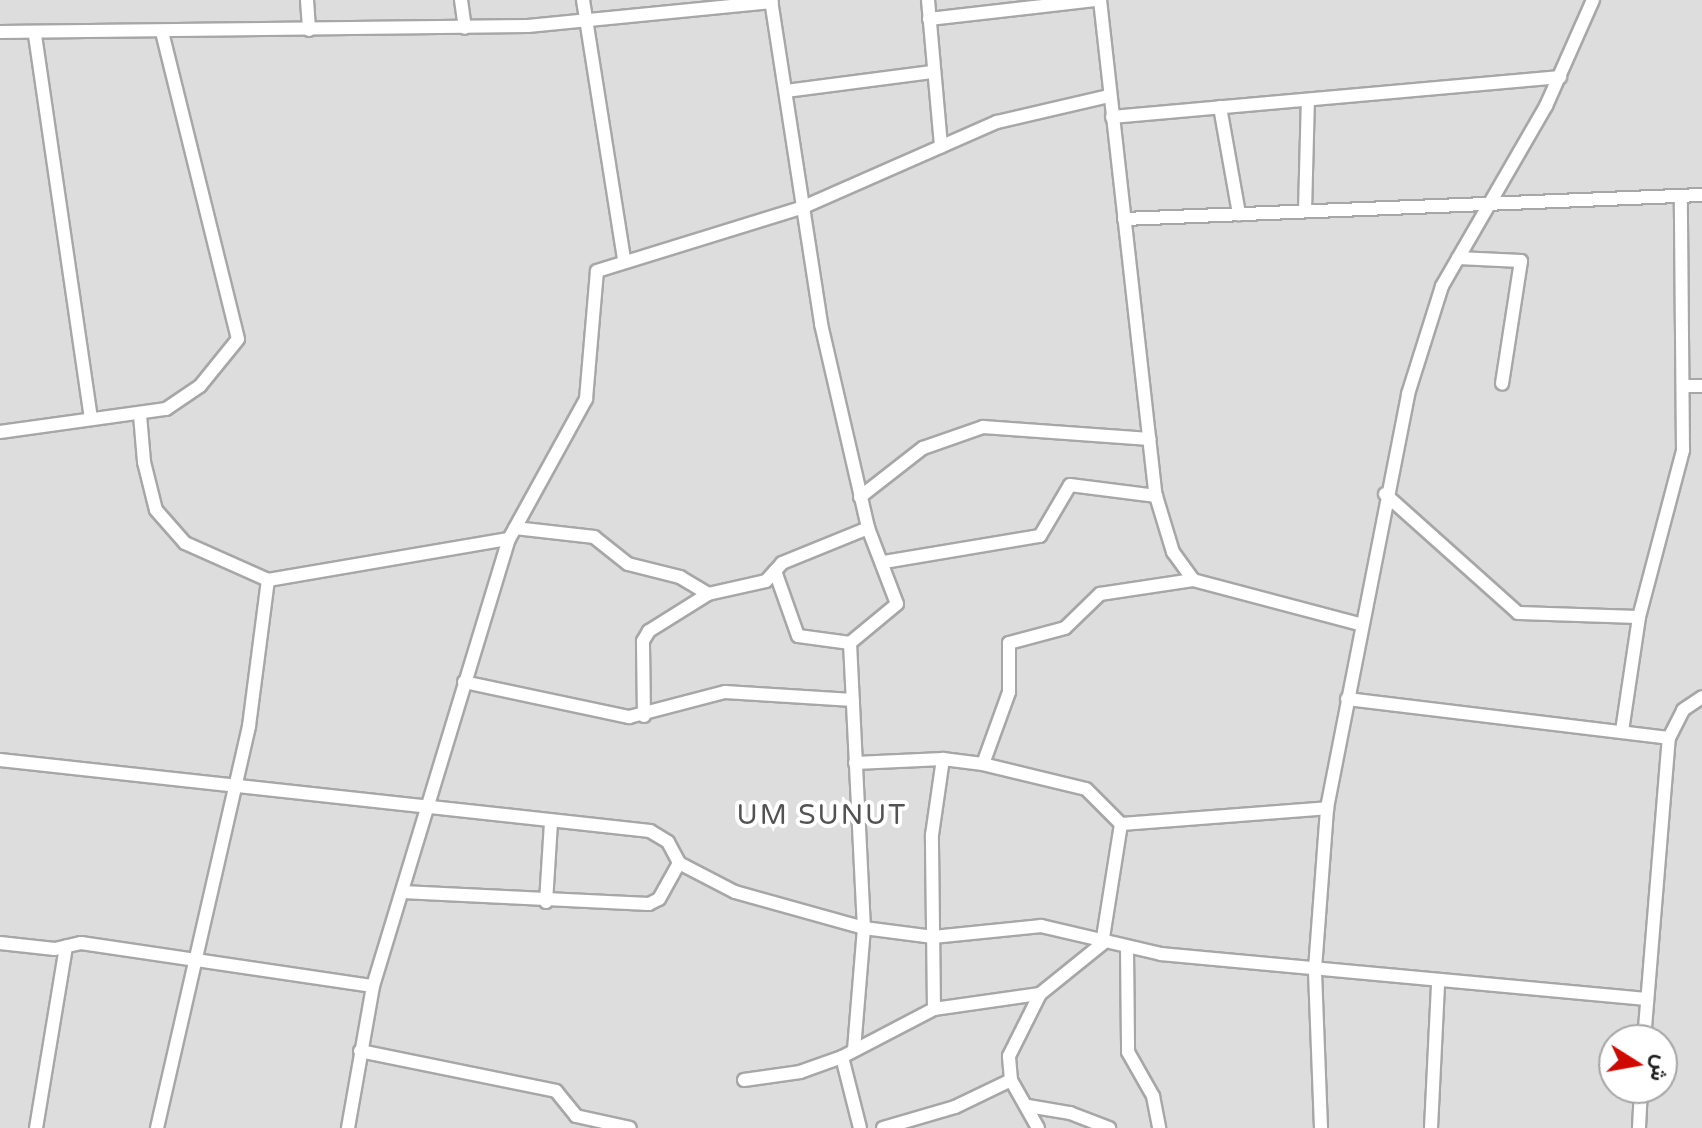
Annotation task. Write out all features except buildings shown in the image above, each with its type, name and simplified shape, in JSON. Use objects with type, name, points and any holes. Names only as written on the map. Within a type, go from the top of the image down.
[{"type":"street","points":[[307,0],[309,30]]},
{"type":"street","points":[[461,0],[465,28]]},
{"type":"street","points":[[583,0],[624,258]]},
{"type":"street","points":[[928,0],[932,72],[941,146]]},
{"type":"street","points":[[929,19],[1098,0],[1156,496],[1173,552],[1193,580]]},
{"type":"street","points":[[1321,1128],[1315,969],[1327,808],[1385,494],[1431,312],[1560,77],[1593,0]]},
{"type":"street","points":[[0,32],[35,35],[465,28],[586,23],[772,1],[801,208],[860,497],[868,528],[884,562],[897,604],[850,643],[798,636],[775,571]]},
{"type":"street","points":[[0,432],[91,417],[140,415],[185,400],[238,339],[162,33]]},
{"type":"street","points":[[35,35],[91,417]]},
{"type":"street","points":[[786,91],[932,72]]},
{"type":"street","points":[[1112,117],[1560,77]]},
{"type":"street","points":[[348,1128],[373,986],[424,808],[512,534],[586,399],[597,271],[624,258],[801,208],[941,146],[1042,108],[1109,96]]},
{"type":"street","points":[[1305,211],[1308,100]]},
{"type":"street","points":[[1220,107],[1239,214]]},
{"type":"street","points":[[1124,219],[1702,195]]},
{"type":"street","points":[[1622,731],[1639,617],[1682,462],[1681,196]]},
{"type":"street","points":[[1458,258],[1521,261],[1502,384]]},
{"type":"street","points":[[1683,386],[1702,386]]},
{"type":"street","points":[[140,415],[156,510],[185,543],[268,580],[512,534],[594,537],[628,564],[680,577],[708,594]]},
{"type":"street","points":[[860,497],[923,448],[983,427],[1150,439]]},
{"type":"street","points":[[884,562],[1040,536],[1070,485],[1156,496]]},
{"type":"street","points":[[1385,494],[1518,613],[1639,617]]},
{"type":"street","points":[[644,716],[645,635],[708,594],[766,581],[775,571],[809,549],[868,528]]},
{"type":"street","points":[[157,1128],[198,962],[236,787],[263,648],[268,580]]},
{"type":"street","points":[[983,764],[1009,692],[1009,643],[1065,628],[1100,594],[1193,580],[1360,624]]},
{"type":"street","points":[[850,643],[864,928],[854,1050]]},
{"type":"street","points":[[464,682],[595,712],[644,716],[701,695],[725,692],[853,700]]},
{"type":"street","points":[[1645,1024],[1669,738],[1683,710],[1702,697]]},
{"type":"street","points":[[1347,699],[1669,738]]},
{"type":"street","points":[[934,1009],[932,835],[943,759]]},
{"type":"street","points":[[855,763],[943,759],[983,764],[1086,789],[1121,824],[1327,808]]},
{"type":"street","points":[[0,760],[650,831],[668,842],[679,863],[745,896],[864,928],[933,937],[1041,926],[1127,949],[1438,983],[1646,999]]},
{"type":"street","points":[[546,902],[551,822]]},
{"type":"street","points":[[1038,1128],[1011,1080],[1009,1056],[1040,994],[1102,944],[1121,824]]},
{"type":"street","points":[[402,892],[546,902],[655,903],[679,863]]},
{"type":"street","points":[[0,943],[66,946],[81,943],[373,986]]},
{"type":"street","points":[[36,1128],[66,946]]},
{"type":"street","points":[[1127,949],[1128,1052],[1153,1096],[1159,1128]]},
{"type":"street","points":[[1431,1128],[1438,983]]},
{"type":"street","points":[[744,1080],[800,1072],[842,1057],[934,1009],[1040,994]]},
{"type":"street","points":[[360,1051],[550,1089],[576,1116],[624,1127]]},
{"type":"street","points":[[842,1057],[860,1128]]},
{"type":"street","points":[[883,1128],[955,1107],[1011,1080]]},
{"type":"street","points":[[1639,1128],[1640,1104]]},
{"type":"street","points":[[1028,1106],[1070,1113],[1109,1128]]},
{"type":"shaded area","points":[[0,0],[1702,0],[1702,1128],[0,1128]]},
{"type":"district","name":"UM SUNUT","points":[[822,815]]}]
